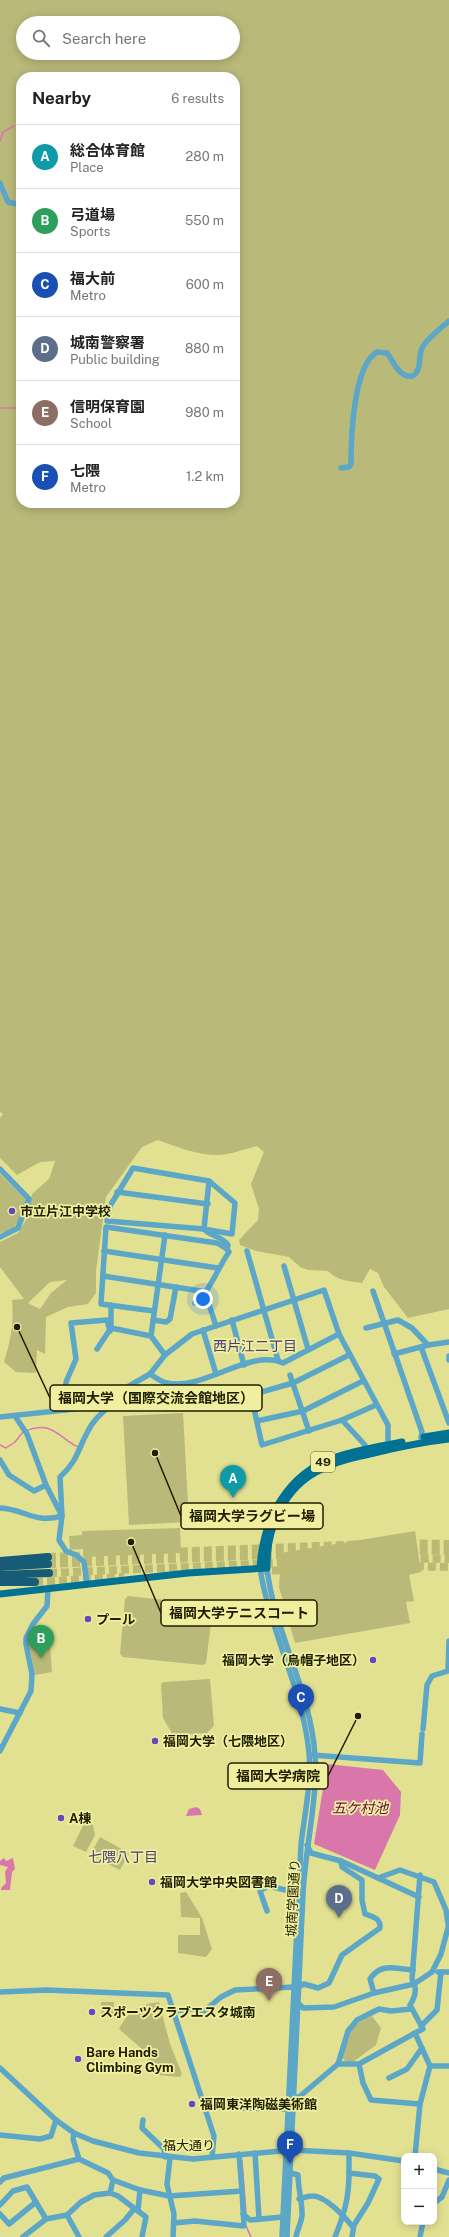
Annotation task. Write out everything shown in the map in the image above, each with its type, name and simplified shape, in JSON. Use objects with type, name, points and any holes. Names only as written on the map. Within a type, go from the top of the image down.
[{"type":"highway","points":[[0,1561],[48,1565]]},
{"type":"highway","points":[[0,1567],[48,1565]]},
{"type":"highway","points":[[0,1575],[48,1565]]},
{"type":"highway","points":[[0,1582],[35,1582]]},
{"type":"main road","name":"49","points":[[264,1568],[268,1524],[274,1509],[284,1494],[296,1481],[320,1464],[336,1456],[388,1444],[449,1433]]},
{"type":"main road","name":"49","points":[[264,1568],[274,1522],[292,1493],[309,1476],[337,1462],[421,1442],[449,1439]]},
{"type":"main road","points":[[0,1594],[188,1573],[264,1568]]},
{"type":"street","points":[[0,183],[8,202],[16,204]]},
{"type":"street","points":[[341,468],[349,467],[351,464],[350,428],[357,392],[369,360],[375,354],[382,351],[387,353],[400,373],[404,376],[413,376],[419,369],[423,346],[435,332],[449,321]]},
{"type":"street","points":[[133,1168],[209,1181],[235,1203],[232,1234],[204,1229],[107,1221],[110,1206],[117,1192],[133,1168]]},
{"type":"street","points":[[0,1169],[29,1200],[18,1228],[0,1237]]},
{"type":"street","points":[[204,1229],[208,1204],[209,1181]]},
{"type":"street","points":[[117,1192],[208,1204]]},
{"type":"street","points":[[154,1311],[101,1304],[106,1227],[217,1243],[227,1249]]},
{"type":"street","points":[[195,1303],[206,1293],[218,1268],[229,1252],[227,1249],[228,1245],[224,1239],[208,1233],[204,1229]]},
{"type":"street","points":[[165,1235],[151,1336],[165,1355]]},
{"type":"street","points":[[104,1251],[218,1268]]},
{"type":"street","points":[[247,1251],[278,1360]]},
{"type":"street","points":[[284,1266],[308,1349]]},
{"type":"street","points":[[103,1276],[206,1293]]},
{"type":"street","points":[[153,1320],[166,1322],[170,1319],[176,1288]]},
{"type":"street","points":[[87,1584],[84,1562],[76,1555],[66,1551],[59,1540],[62,1516],[60,1477],[69,1468],[80,1452],[88,1431],[97,1417],[111,1405],[122,1390],[150,1374],[165,1355],[192,1334],[324,1290],[339,1334],[388,1425],[388,1444]]},
{"type":"street","points":[[373,1291],[422,1432],[421,1438]]},
{"type":"street","points":[[206,1293],[216,1326]]},
{"type":"street","points":[[96,1349],[111,1329],[111,1305]]},
{"type":"street","points":[[66,1410],[66,1382],[76,1359],[71,1323],[107,1320],[111,1329]]},
{"type":"street","points":[[232,1320],[244,1365]]},
{"type":"street","points":[[366,1328],[398,1320],[412,1328],[428,1345]]},
{"type":"street","points":[[111,1329],[151,1336]]},
{"type":"street","points":[[204,1330],[216,1374]]},
{"type":"street","points":[[150,1374],[166,1383],[190,1384],[244,1365],[272,1359],[283,1363],[339,1334]]},
{"type":"street","points":[[394,1354],[428,1345],[449,1342]]},
{"type":"street","points":[[421,1347],[449,1423]]},
{"type":"street","points":[[350,1355],[293,1383],[249,1394],[262,1445],[342,1420],[376,1405]]},
{"type":"street","points":[[290,1375],[309,1431]]},
{"type":"street","points":[[257,1421],[303,1411],[363,1381]]},
{"type":"street","points":[[0,1417],[111,1405]]},
{"type":"street","points":[[15,1416],[25,1432],[46,1484],[62,1516]]},
{"type":"street","points":[[342,1420],[365,1445],[364,1450]]},
{"type":"street","points":[[0,1460],[9,1475],[34,1491],[46,1484]]},
{"type":"street","points":[[0,1508],[10,1508],[29,1516],[49,1520],[62,1516]]},
{"type":"street","name":"城南学園通り","points":[[264,1568],[309,1720],[314,1788],[307,1845],[287,2109],[290,2173],[287,2237]]},
{"type":"street","points":[[0,1751],[31,1691],[33,1682],[26,1638],[33,1624],[47,1606],[48,1589]]},
{"type":"street","points":[[312,1756],[420,1763],[427,1684],[432,1676],[448,1671],[449,1641]]},
{"type":"street","points":[[0,1709],[20,1713]]},
{"type":"street","name":"城南学園通り","points":[[282,2237],[282,2217],[295,2097],[299,2004],[297,1986],[298,1892],[301,1844],[312,1756]]},
{"type":"street","points":[[307,1845],[312,1853],[340,1861],[419,1897]]},
{"type":"street","points":[[173,2011],[195,2009],[204,2011],[220,1997],[234,1990],[297,1986],[304,1984],[318,1988],[329,1983],[342,1956],[380,1928],[378,1919],[365,1914],[362,1900],[362,1880],[342,1867],[340,1861]]},
{"type":"street","points":[[299,2004],[303,2008],[334,2007],[374,1993],[414,1984],[432,1972],[441,1954],[449,1924],[446,1910],[434,1882],[420,1875],[400,1870],[378,1878]]},
{"type":"street","points":[[338,2064],[359,2064],[423,2029],[410,2005],[414,1999],[416,1988],[412,1979],[420,1875]]},
{"type":"street","points":[[267,1911],[260,1891],[268,1886],[298,1892]]},
{"type":"street","points":[[374,1993],[370,1979],[375,1972],[383,1968],[413,1970]]},
{"type":"street","points":[[432,1972],[449,1972]]},
{"type":"street","points":[[421,2026],[437,2010],[441,1972]]},
{"type":"street","points":[[0,1992],[47,1990],[168,1995],[214,2136],[212,2157]]},
{"type":"street","points":[[295,2097],[299,2097],[338,2064],[348,2031],[357,2020],[380,2009],[391,2011],[411,2009]]},
{"type":"street","points":[[415,2033],[430,2066],[420,2104],[415,2153]]},
{"type":"street","points":[[389,2078],[407,2069],[422,2048]]},
{"type":"street","points":[[359,2064],[363,2083],[371,2100],[420,2104]]},
{"type":"street","points":[[430,2066],[449,2066]]},
{"type":"street","name":"福大通り","points":[[0,2068],[56,2120],[74,2133],[93,2141],[132,2152],[167,2158],[212,2157],[289,2150],[349,2153],[401,2162]]},
{"type":"street","points":[[204,2107],[287,2109]]},
{"type":"street","points":[[0,2135],[40,2139],[51,2136],[56,2120]]},
{"type":"street","points":[[143,2120],[142,2128],[164,2149],[167,2158],[167,2184],[174,2223],[173,2237]]},
{"type":"street","points":[[74,2133],[73,2139],[79,2159]]},
{"type":"street","points":[[255,2153],[260,2219]]},
{"type":"street","points":[[335,2237],[344,2216],[349,2173],[349,2153]]},
{"type":"street","points":[[174,2223],[195,2221],[244,2226],[246,2215],[242,2191],[239,2154]]},
{"type":"street","points":[[0,2182],[4,2178],[79,2159],[108,2173],[113,2180],[140,2190],[169,2196],[242,2191]]},
{"type":"street","points":[[437,2170],[449,2173],[449,2169]]},
{"type":"street","points":[[290,2173],[298,2175],[303,2214],[296,2237]]},
{"type":"street","points":[[349,2173],[375,2176],[378,2179],[368,2204],[353,2227],[352,2237]]},
{"type":"street","points":[[110,2193],[113,2180]]},
{"type":"street","points":[[437,2201],[442,2197],[449,2180]]},
{"type":"street","points":[[0,2205],[13,2191],[27,2187],[46,2219]]},
{"type":"street","points":[[106,2237],[136,2209],[140,2190]]},
{"type":"street","points":[[23,2237],[46,2219],[68,2215],[81,2202],[94,2195],[110,2193],[118,2196],[146,2217],[142,2237]]},
{"type":"street","points":[[300,2199],[313,2196],[320,2198],[344,2216],[353,2227]]},
{"type":"street","points":[[0,2214],[8,2224],[36,2202]]},
{"type":"street","points":[[68,2215],[79,2237]]},
{"type":"street","points":[[246,2215],[249,2219],[282,2217]]},
{"type":"street","points":[[420,2237],[422,2225]]},
{"type":"shaded area","points":[[0,0],[449,0],[449,1309],[408,1318],[384,1287],[378,1273],[370,1269],[362,1283],[348,1281],[335,1277],[328,1271],[308,1270],[300,1267],[289,1257],[256,1251],[240,1245],[239,1240],[258,1220],[259,1209],[251,1184],[264,1152],[257,1146],[238,1152],[210,1155],[187,1150],[158,1140],[142,1147],[106,1197],[96,1271],[96,1293],[88,1304],[68,1307],[46,1317],[45,1354],[37,1350],[36,1373],[16,1372],[4,1362],[13,1316],[12,1300],[24,1299],[0,1267],[0,1242],[18,1233],[26,1220],[32,1194],[49,1179],[55,1161],[40,1162],[17,1175],[0,1158],[0,1118],[3,1114],[0,1112]],"holes":[[[67,1280],[51,1293],[40,1309],[28,1303],[50,1282]]]},
{"type":"shaded area","name":"市立片江中学校","points":[[0,1174],[27,1201],[21,1218],[16,1226],[0,1233]]},
{"type":"shaded area","points":[[183,1413],[189,1522],[129,1525],[123,1416]]},
{"type":"shaded area","points":[[180,1528],[181,1553],[83,1557],[83,1549],[70,1550],[69,1536],[82,1535],[82,1531]]},
{"type":"shaded area","points":[[415,1531],[421,1572],[409,1575],[414,1601],[406,1602],[410,1623],[295,1643],[279,1587],[281,1553]]},
{"type":"shaded area","points":[[128,1596],[212,1605],[213,1607],[206,1663],[203,1665],[123,1657],[120,1654],[125,1599]]},
{"type":"shaded area","points":[[29,1644],[50,1645],[52,1672],[35,1675]]},
{"type":"shaded area","points":[[210,1679],[214,1726],[207,1733],[173,1735],[163,1718],[161,1684],[164,1682]]},
{"type":"shaded area","points":[[88,1822],[93,1825],[95,1835],[86,1852],[73,1846],[83,1826]]},
{"type":"shaded area","points":[[100,1837],[129,1853],[120,1870],[90,1855]]},
{"type":"shaded area","points":[[186,1892],[202,1918],[212,1949],[206,1957],[178,1953],[178,1935],[200,1935],[200,1918],[181,1917],[180,1893]]},
{"type":"shaded area","points":[[101,2002],[114,2002],[113,2017],[101,2016]]},
{"type":"shaded area","points":[[159,2002],[170,2044],[182,2074],[180,2077],[158,2075],[142,2049],[119,2029],[126,2018],[135,2010],[152,2003]]},
{"type":"shaded area","points":[[372,2016],[381,2028],[376,2045],[353,2062],[346,2062],[342,2058],[350,2031],[358,2023]]},
{"type":"water","name":"五ケ村池","points":[[327,1764],[383,1770],[401,1792],[400,1815],[375,1870],[314,1844]]},
{"type":"water","points":[[196,1807],[200,1809],[202,1815],[186,1816],[189,1809]]},
{"type":"water","points":[[4,1858],[6,1861],[13,1858],[15,1869],[12,1872],[10,1890],[1,1890],[6,1883],[5,1872],[8,1867],[0,1865],[0,1861]]},
{"type":"waterway","points":[[0,141],[3,132],[14,126]]},
{"type":"waterway","points":[[0,408],[16,408]]},
{"type":"waterway","points":[[26,1431],[39,1428],[49,1429],[73,1445],[79,1447]]},
{"type":"waterway","points":[[0,1445],[6,1448],[15,1442],[23,1432]]},
{"type":"waterway","points":[[242,2161],[246,2213]]},
{"type":"waterway","points":[[246,2226],[251,2237]]},
{"type":"tunnel","points":[[48,1557],[392,1543],[449,1544]]},
{"type":"tunnel","points":[[48,1564],[392,1550],[449,1551]]},
{"type":"tunnel","points":[[49,1573],[392,1558],[449,1559]]},
{"type":"tunnel","points":[[260,1571],[392,1566],[449,1567]]},
{"type":"tunnel","points":[[35,1582],[124,1577]]},
{"type":"place","name":"市立片江中学校","points":[[12,1211]]},
{"type":"place","name":"福岡大学（国際交流会館地区）","points":[[17,1327]]},
{"type":"place","name":"福岡大学ラグビー場","points":[[155,1453]]},
{"type":"place","name":"総合体育館","points":[[233,1498]]},
{"type":"place","name":"福岡大学テニスコート","points":[[131,1542]]},
{"type":"place","name":"プール","points":[[88,1619]]},
{"type":"place","name":"弓道場","points":[[41,1658]]},
{"type":"place","name":"福岡大学（烏帽子地区）","points":[[373,1660]]},
{"type":"place","name":"福岡大学病院","points":[[358,1716]]},
{"type":"place","name":"福大前","points":[[301,1717]]},
{"type":"place","name":"福岡大学（七隈地区）","points":[[155,1741]]},
{"type":"place","name":"A棟","points":[[61,1818]]},
{"type":"place","name":"福岡大学中央図書館","points":[[152,1882]]},
{"type":"place","name":"城南警察署","points":[[339,1918]]},
{"type":"place","name":"信明保育園","points":[[269,2001]]},
{"type":"place","name":"スポーツクラブエスタ城南","points":[[92,2012]]},
{"type":"place","name":"Bare Hands Climbing Gym","points":[[78,2059]]},
{"type":"place","name":"福岡東洋陶磁美術館","points":[[192,2104]]},
{"type":"place","name":"七隈","points":[[290,2164]]},
{"type":"district","name":"西片江二丁目","points":[[255,1346]]},
{"type":"district","name":"七隈八丁目","points":[[123,1857]]}]
